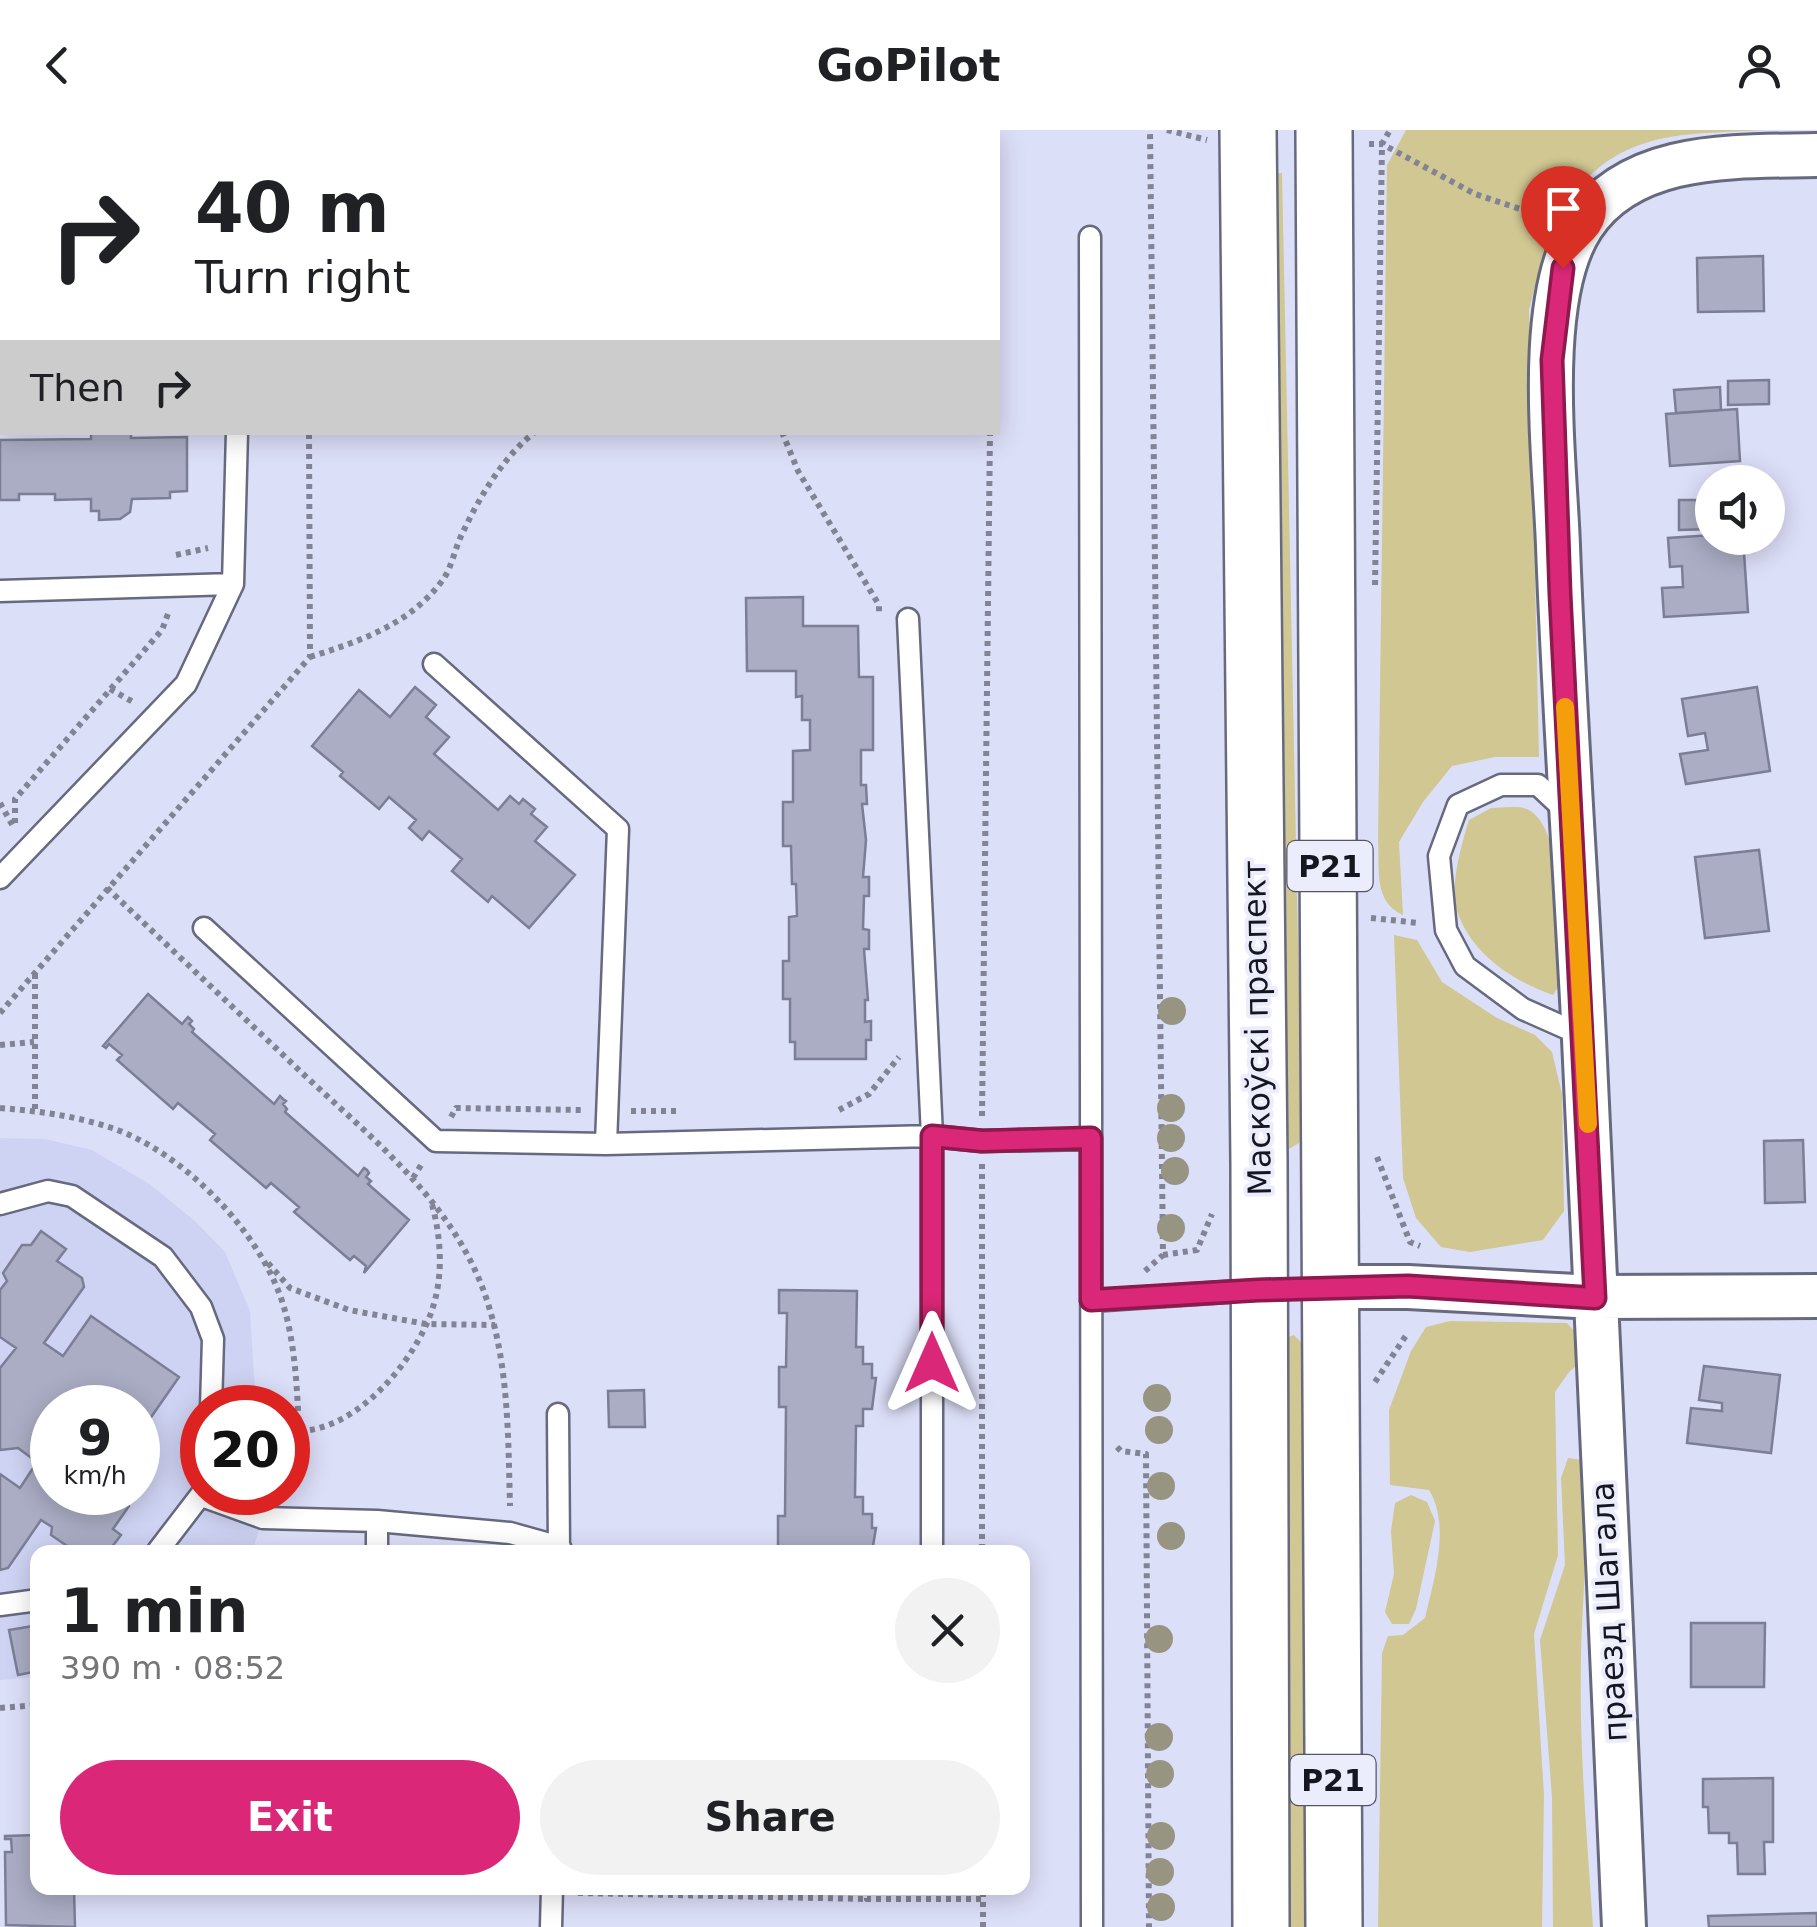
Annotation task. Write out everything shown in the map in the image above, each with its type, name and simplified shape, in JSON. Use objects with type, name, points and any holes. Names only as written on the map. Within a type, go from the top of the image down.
[{"type":"main road","name":"Маскоўскі праспект","points":[[1233,136],[1258,1290],[1262,1927]]},
{"type":"main road","name":"Р21","points":[[1334,1927],[1331,1004],[1346,137]]},
{"type":"main road","points":[[1258,1290],[1330,1287]]},
{"type":"street","points":[[1580,229],[1605,196],[1657,170],[1694,161],[1817,155]]},
{"type":"street","name":"праезд Шагала","points":[[1580,229],[1563,268],[1552,360],[1624,1927]]},
{"type":"street","points":[[1330,1287],[1408,1286],[1595,1298],[1817,1296]]},
{"type":"lane","points":[[1090,237],[1092,1927]]},
{"type":"lane","points":[[0,878],[186,684],[233,584],[238,435]]},
{"type":"lane","points":[[0,591],[233,584]]},
{"type":"lane","points":[[908,618],[932,1136],[932,1545]]},
{"type":"lane","points":[[434,664],[618,829],[606,1144]]},
{"type":"lane","points":[[1570,815],[1538,785],[1501,786],[1458,805],[1439,856],[1446,930],[1465,966],[1523,1009],[1584,1036]]},
{"type":"lane","points":[[204,928],[436,1141],[606,1144],[932,1136],[982,1141],[1091,1138]]},
{"type":"lane","points":[[0,1204],[48,1191],[72,1196],[163,1257],[201,1307],[213,1339],[212,1385]]},
{"type":"lane","points":[[1091,1300],[1258,1290]]},
{"type":"lane","points":[[558,1414],[560,1545]]},
{"type":"lane","points":[[163,1545],[186,1515]]},
{"type":"lane","points":[[256,1515],[510,1533],[545,1545]]},
{"type":"lane","points":[[376,1545],[377,1522]]},
{"type":"lane","points":[[0,1604],[30,1601]]},
{"type":"lane","points":[[551,1927],[552,1895]]},
{"type":"path","points":[[1150,130],[1163,1254]]},
{"type":"path","points":[[1167,130],[1233,136]]},
{"type":"path","points":[[1375,601],[1382,144],[1390,130]]},
{"type":"path","points":[[1346,137],[1382,144],[1475,194],[1580,229]]},
{"type":"path","points":[[309,435],[310,657]]},
{"type":"path","points":[[0,1013],[310,657],[373,637],[414,611],[444,579],[463,530],[514,449],[531,435]]},
{"type":"path","points":[[783,435],[798,471],[879,605],[880,624]]},
{"type":"path","points":[[982,1545],[990,435]]},
{"type":"path","points":[[162,556],[211,547]]},
{"type":"path","points":[[10,841],[16,832],[15,799],[162,630],[178,586],[180,555]]},
{"type":"path","points":[[0,803],[16,832]]},
{"type":"path","points":[[107,888],[413,1178],[429,1195],[468,1256],[495,1326],[508,1410],[510,1533]]},
{"type":"path","points":[[1370,898],[1370,937]]},
{"type":"path","points":[[1370,918],[1417,922],[1446,930]]},
{"type":"path","points":[[35,974],[36,1110]]},
{"type":"path","points":[[0,1045],[34,1042]]},
{"type":"path","points":[[846,1117],[828,1116],[870,1094],[898,1062],[901,1049]]},
{"type":"path","points":[[413,1178],[456,1108],[682,1111]]},
{"type":"path","points":[[1376,1141],[1377,1160],[1410,1242],[1426,1248]]},
{"type":"path","points":[[310,1430],[371,1401],[399,1368],[426,1324],[439,1273],[438,1226],[429,1195]]},
{"type":"path","points":[[1092,1272],[1144,1273],[1163,1254],[1197,1250],[1212,1217],[1212,1199]]},
{"type":"path","points":[[250,1242],[290,1288],[349,1310],[426,1324],[495,1326]]},
{"type":"path","points":[[1092,1416],[1121,1451],[1146,1454],[1149,1927]]},
{"type":"path","points":[[0,1708],[30,1706]]},
{"type":"path","points":[[727,1895],[983,1899]]},
{"type":"path","points":[[982,1927],[983,1895]]},
{"type":"shaded area","points":[[1406,130],[1763,130],[1681,135],[1637,146],[1610,159],[1588,177],[1557,223],[1529,310],[1539,757],[1495,757],[1452,766],[1423,802],[1399,842],[1403,915],[1393,909],[1382,893],[1378,841],[1387,165]]},
{"type":"shaded area","points":[[1282,173],[1302,1133],[1299,1143],[1289,1149],[1279,1145],[1269,174]]},
{"type":"shaded area","points":[[1491,808],[1529,810],[1541,822],[1550,841],[1559,917],[1560,984],[1553,995],[1495,964],[1472,940],[1457,911],[1455,878],[1469,820]]},
{"type":"shaded area","points":[[1394,935],[1417,940],[1442,982],[1497,1018],[1535,1035],[1552,1052],[1562,1094],[1564,1211],[1543,1240],[1470,1252],[1441,1247],[1416,1218],[1403,1178]]},
{"type":"shaded area","points":[[0,1138],[45,1139],[92,1150],[151,1185],[225,1252],[250,1311],[255,1385],[180,1385],[180,1515],[263,1515],[254,1545],[30,1545],[30,1678],[0,1680]]},
{"type":"shaded area","points":[[1450,1321],[1567,1323],[1582,1340],[1582,1361],[1555,1392],[1558,1555],[1534,1634],[1544,1795],[1542,1927],[1378,1927],[1382,1653],[1388,1636],[1403,1635],[1425,1618],[1440,1536],[1436,1504],[1429,1490],[1390,1485],[1389,1410],[1411,1351],[1426,1327]]},
{"type":"shaded area","points":[[1294,1335],[1307,1348],[1308,1927],[1283,1927],[1285,1338]]},
{"type":"shaded area","points":[[1568,1458],[1583,1460],[1585,1485],[1581,1726],[1593,1927],[1553,1927],[1552,1798],[1540,1640],[1565,1565],[1561,1478]]},
{"type":"shaded area","points":[[1411,1495],[1427,1502],[1435,1521],[1416,1609],[1409,1624],[1392,1624],[1385,1612],[1394,1574],[1391,1531],[1395,1503]]},
{"type":"building","points":[[1763,256],[1764,311],[1698,312],[1697,258]]},
{"type":"building","points":[[1769,380],[1769,404],[1728,405],[1728,381]]},
{"type":"building","points":[[1720,387],[1721,410],[1676,413],[1674,390]]},
{"type":"building","points":[[1737,409],[1740,461],[1670,466],[1666,414]]},
{"type":"building","points":[[91,435],[187,437],[187,491],[170,492],[170,498],[132,499],[130,512],[120,519],[99,520],[99,511],[91,511],[91,499],[55,500],[55,494],[19,494],[19,500],[0,500],[0,440],[91,439]]},
{"type":"building","points":[[1679,500],[1695,500],[1695,530],[1679,530]]},
{"type":"building","points":[[1695,536],[1695,555],[1744,555],[1748,612],[1664,617],[1662,588],[1683,587],[1682,566],[1670,567],[1668,538]]},
{"type":"building","points":[[803,597],[803,626],[858,626],[859,677],[873,677],[873,750],[861,750],[861,785],[866,785],[867,804],[862,804],[866,840],[863,877],[869,877],[863,929],[869,930],[869,949],[864,949],[868,1000],[865,1022],[871,1021],[871,1040],[866,1040],[866,1059],[795,1059],[795,1042],[790,1042],[790,999],[783,999],[783,961],[789,961],[789,917],[797,916],[791,846],[783,846],[783,802],[793,802],[793,751],[810,750],[810,720],[802,720],[802,696],[796,697],[796,671],[747,671],[746,598]]},
{"type":"building","points":[[415,687],[436,705],[426,717],[449,737],[434,754],[498,810],[510,796],[519,804],[523,799],[535,809],[531,814],[547,827],[535,841],[575,875],[529,928],[492,896],[488,902],[452,871],[462,859],[429,831],[422,840],[409,828],[416,820],[389,797],[379,809],[312,746],[359,690],[390,717]]},
{"type":"building","points":[[1757,687],[1770,771],[1686,784],[1680,754],[1708,750],[1705,733],[1688,736],[1682,699]]},
{"type":"building","points":[[1759,850],[1769,931],[1705,938],[1695,857]]},
{"type":"building","points":[[148,994],[182,1024],[188,1017],[192,1032],[274,1104],[280,1096],[286,1101],[285,1112],[358,1176],[364,1168],[367,1170],[366,1177],[371,1181],[368,1184],[409,1220],[364,1273],[366,1266],[354,1256],[350,1260],[294,1212],[299,1207],[271,1183],[266,1188],[210,1140],[215,1134],[178,1103],[173,1109],[117,1060],[122,1055],[109,1044],[103,1046]]},
{"type":"building","points":[[1803,1140],[1805,1202],[1765,1203],[1764,1141]]},
{"type":"building","points":[[41,1231],[66,1249],[57,1261],[82,1278],[84,1287],[44,1343],[63,1356],[91,1316],[179,1377],[160,1404],[160,1385],[30,1385],[30,1457],[18,1448],[0,1450],[0,1368],[16,1348],[0,1337],[0,1290],[7,1281],[3,1273],[22,1245],[31,1245]]},
{"type":"building","points":[[779,1290],[857,1291],[856,1347],[863,1347],[863,1364],[872,1364],[872,1378],[876,1378],[872,1409],[863,1409],[863,1426],[856,1426],[855,1497],[863,1497],[863,1514],[872,1514],[872,1528],[876,1528],[873,1545],[778,1545],[778,1516],[785,1516],[786,1407],[779,1407],[779,1367],[786,1367],[787,1313],[779,1313]]},
{"type":"building","points":[[1704,1366],[1780,1375],[1771,1453],[1687,1443],[1691,1408],[1722,1411],[1722,1403],[1699,1400]]},
{"type":"building","points":[[644,1390],[645,1427],[609,1427],[608,1391]]},
{"type":"building","points":[[30,1473],[30,1515],[123,1515],[113,1529],[121,1535],[113,1545],[66,1545],[51,1535],[52,1527],[41,1520],[8,1568],[0,1570],[0,1474],[20,1488]]},
{"type":"building","points":[[1691,1623],[1765,1623],[1764,1687],[1691,1687]]},
{"type":"building","points":[[30,1626],[30,1673],[18,1675],[9,1630]]},
{"type":"building","points":[[1773,1778],[1773,1842],[1764,1842],[1765,1874],[1738,1874],[1737,1843],[1729,1843],[1729,1833],[1709,1833],[1708,1807],[1703,1807],[1703,1779]]},
{"type":"building","points":[[30,1835],[30,1895],[74,1895],[75,1927],[6,1925],[5,1852],[12,1852],[11,1839],[5,1836]]},
{"type":"building","points":[[1817,1913],[1817,1927],[1709,1927],[1708,1916]]},
{"type":"slow traffic","points":[[1565,707],[1588,1124]]},
{"type":"route","points":[[932,1363],[932,1136],[982,1141],[1091,1138],[1091,1300],[1408,1286],[1595,1298],[1552,360],[1563,268]]}]
